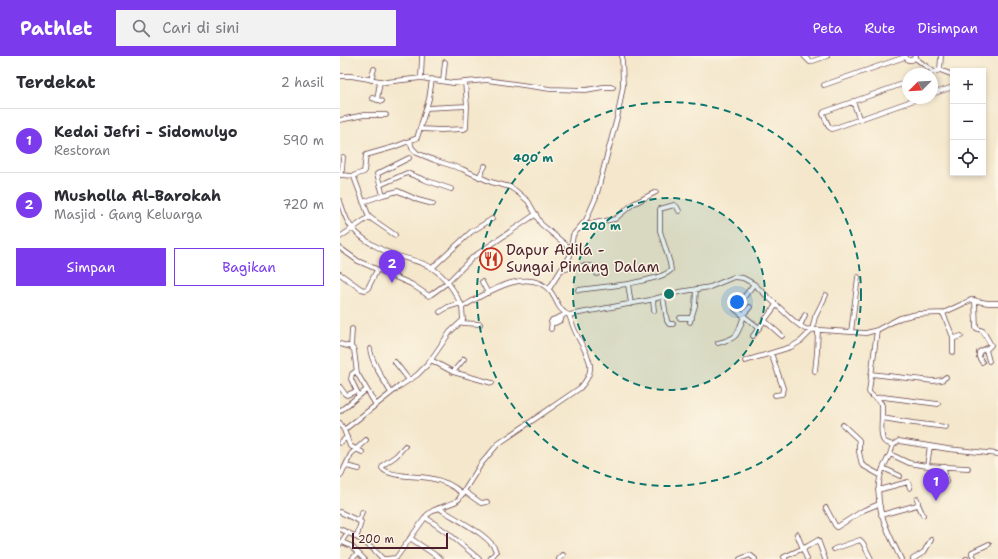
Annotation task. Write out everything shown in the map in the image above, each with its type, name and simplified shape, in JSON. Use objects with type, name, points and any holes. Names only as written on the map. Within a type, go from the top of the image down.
[{"type":"street","points":[[421,78],[422,56]]},
{"type":"street","points":[[549,289],[570,256],[573,235],[586,220],[596,197],[618,114],[623,86],[622,56]]},
{"type":"street","points":[[804,56],[810,62],[827,56]]},
{"type":"street","points":[[824,85],[905,56],[908,60],[912,60],[916,57],[929,68]]},
{"type":"street","points":[[941,56],[940,70],[950,74]]},
{"type":"street","points":[[443,81],[445,62]]},
{"type":"street","points":[[371,80],[374,69]]},
{"type":"street","points":[[340,76],[351,76],[389,82],[421,78],[453,83],[487,80],[543,89],[586,90],[612,87]]},
{"type":"street","points":[[343,156],[342,170],[340,174],[354,176],[364,172],[366,155],[417,138],[426,108],[432,79]]},
{"type":"street","points":[[377,100],[380,81]]},
{"type":"street","points":[[420,129],[464,129],[466,124],[467,106],[465,82]]},
{"type":"street","points":[[902,84],[824,112],[824,114],[829,128],[831,129],[902,104]]},
{"type":"street","points":[[938,92],[950,88]]},
{"type":"street","points":[[853,101],[859,118]]},
{"type":"street","points":[[426,108],[467,106]]},
{"type":"street","points":[[340,120],[364,115],[386,115]]},
{"type":"street","points":[[410,141],[412,148],[417,152],[479,177],[510,187],[516,191],[528,201],[541,224],[572,250]]},
{"type":"street","points":[[383,195],[377,174],[409,158]]},
{"type":"street","points":[[479,177],[485,166]]},
{"type":"street","points":[[380,185],[407,173],[451,189]]},
{"type":"street","points":[[354,176],[369,217],[395,235]]},
{"type":"street","points":[[363,202],[398,191],[418,200],[433,204]]},
{"type":"street","points":[[579,229],[589,224],[615,219],[633,204],[656,192]]},
{"type":"street","points":[[340,201],[352,229],[374,246],[394,255],[414,260],[432,268],[447,282],[462,305],[464,319],[450,332],[431,360],[417,375],[391,393],[344,430]]},
{"type":"street","points":[[578,290],[628,284],[656,277],[670,271],[670,263],[660,231],[660,209],[674,205],[679,211]]},
{"type":"street","points":[[340,248],[358,261],[411,284],[429,296],[447,282],[473,257],[536,214]]},
{"type":"street","points":[[340,237],[369,217]]},
{"type":"street","points":[[432,268],[468,234],[492,219]]},
{"type":"street","points":[[561,270],[579,266],[594,266],[597,268],[598,274]]},
{"type":"street","points":[[340,274],[361,289],[365,290],[368,288],[377,270]]},
{"type":"street","points":[[551,330],[551,322],[565,315],[653,300],[710,287],[734,277],[742,278],[754,284],[800,326],[805,329],[812,330],[866,333],[877,330],[900,318],[918,314],[943,313],[969,300],[998,303]]},
{"type":"street","points":[[850,332],[858,277]]},
{"type":"street","points":[[340,529],[357,536],[384,559],[397,558],[430,512],[455,502],[464,493],[481,464],[498,444],[575,391],[586,381],[590,373],[591,364],[587,352],[575,330],[545,285],[533,281],[518,281],[506,284],[462,305],[448,307],[440,312]]},
{"type":"street","points":[[482,282],[488,293]]},
{"type":"street","points":[[628,284],[631,304]]},
{"type":"street","points":[[754,284],[735,310],[759,328]]},
{"type":"street","points":[[680,318],[691,320],[695,306],[696,289]]},
{"type":"street","points":[[745,361],[791,347],[801,340],[812,330],[826,295]]},
{"type":"street","points":[[663,297],[667,321],[669,324],[673,324]]},
{"type":"street","points":[[653,300],[654,311]]},
{"type":"street","points":[[975,300],[976,326],[978,329],[983,331],[991,344],[991,346],[980,352],[979,358],[982,362]]},
{"type":"street","points":[[753,336],[776,305]]},
{"type":"street","points":[[718,343],[736,336],[744,316],[750,306]]},
{"type":"street","points":[[943,313],[953,338],[953,352]]},
{"type":"street","points":[[800,326],[805,315]]},
{"type":"street","points":[[764,320],[782,336]]},
{"type":"street","points":[[460,323],[480,324]]},
{"type":"street","points":[[352,329],[351,347],[354,350],[356,371],[376,405]]},
{"type":"street","points":[[815,371],[818,352],[818,330]]},
{"type":"street","points":[[877,330],[869,392],[870,395],[876,398],[882,405],[883,440],[893,445]]},
{"type":"street","points":[[953,338],[961,336]]},
{"type":"street","points":[[340,344],[351,347]]},
{"type":"street","points":[[987,348],[986,350],[989,361]]},
{"type":"street","points":[[370,349],[370,354],[391,393]]},
{"type":"street","points":[[770,353],[783,388],[782,394],[775,395]]},
{"type":"street","points":[[453,372],[464,359]]},
{"type":"street","points":[[431,360],[453,372],[492,383]]},
{"type":"street","points":[[395,362],[409,380]]},
{"type":"street","points":[[356,371],[352,374],[351,379],[359,396]]},
{"type":"street","points":[[871,374],[930,381],[939,381],[946,377]]},
{"type":"street","points":[[340,387],[347,395],[356,391]]},
{"type":"street","points":[[340,411],[366,390]]},
{"type":"street","points":[[876,398],[883,397],[938,404]]},
{"type":"street","points":[[882,418],[913,424],[946,426]]},
{"type":"street","points":[[340,423],[350,446],[362,452]]},
{"type":"street","points":[[843,425],[859,440],[859,452],[862,466],[880,475]]},
{"type":"street","points":[[340,444],[346,438]]},
{"type":"street","points":[[341,475],[349,456],[366,440]]},
{"type":"street","points":[[901,559],[881,516],[878,490],[880,475],[893,445],[899,441],[998,454]]},
{"type":"street","points":[[405,446],[396,456],[382,465],[383,470],[401,475],[430,478],[450,484],[482,504],[487,502]]},
{"type":"street","points":[[927,466],[930,446]]},
{"type":"street","points":[[890,454],[904,461],[927,466],[968,468]]},
{"type":"street","points":[[346,466],[359,469]]},
{"type":"street","points":[[944,467],[946,482]]},
{"type":"street","points":[[883,468],[900,476]]},
{"type":"street","points":[[878,490],[908,482],[910,488]]},
{"type":"street","points":[[918,499],[918,504],[923,515]]},
{"type":"street","points":[[826,508],[837,527],[864,510],[879,504]]},
{"type":"street","points":[[881,516],[918,504]]},
{"type":"street","points":[[439,508],[480,534],[493,545],[496,552],[490,559]]},
{"type":"street","points":[[340,512],[359,520]]},
{"type":"street","points":[[357,536],[361,524],[359,520],[362,512]]},
{"type":"street","points":[[425,517],[449,534],[479,559]]},
{"type":"street","points":[[348,532],[341,543],[351,546],[364,559]]},
{"type":"street","points":[[797,534],[807,559]]},
{"type":"street","points":[[410,538],[441,559]]},
{"type":"street","points":[[784,558],[818,540],[825,559]]},
{"type":"street","points":[[834,549],[860,540],[871,559]]},
{"type":"street","points":[[913,559],[924,552],[930,540]]},
{"type":"street","points":[[975,559],[972,552],[989,544]]},
{"type":"street","points":[[352,559],[358,553]]},
{"type":"street","points":[[559,559],[563,555]]},
{"type":"street","points":[[740,559],[750,555],[755,559]]},
{"type":"place","name":"Dapur Adila - Sungai Pinang Dalam","points":[[491,259]]},
{"type":"place","name":"Musholla Al-Barokah","points":[[392,283]]},
{"type":"place","name":"Kedai Jefri - Sidomulyo","points":[[936,501]]}]
